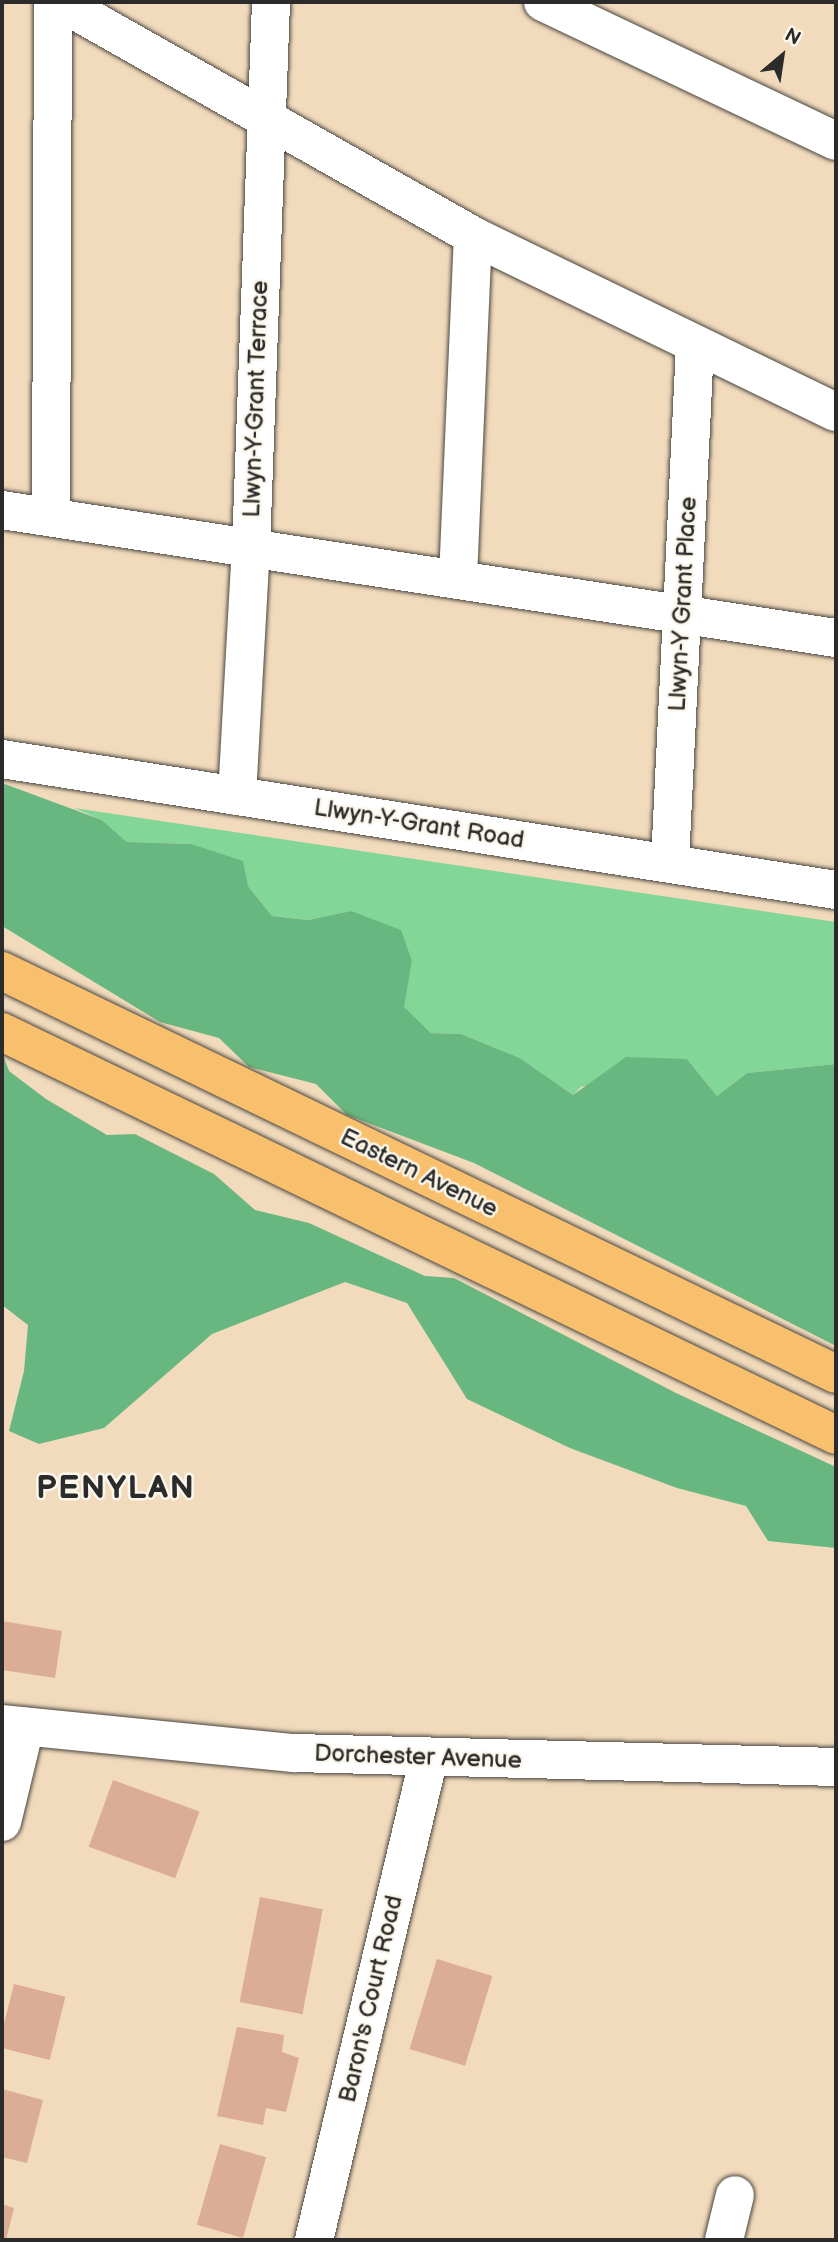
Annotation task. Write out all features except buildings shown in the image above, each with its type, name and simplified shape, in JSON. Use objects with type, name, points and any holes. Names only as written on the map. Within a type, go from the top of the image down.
[{"type":"highway","name":"Eastern Avenue","points":[[2,971],[836,1374]]},
{"type":"highway","points":[[2,1032],[836,1434]]},
{"type":"street","points":[[51,517],[53,2]]},
{"type":"street","points":[[60,2],[473,236],[695,346],[836,412]]},
{"type":"street","name":"Llwyn-Y-Grant Terrace","points":[[237,796],[251,548],[271,2]]},
{"type":"street","points":[[550,3],[836,141]]},
{"type":"street","points":[[458,578],[473,236]]},
{"type":"street","name":"Llwyn-Y Grant Place","points":[[670,862],[695,346]]},
{"type":"street","points":[[2,510],[836,638]]},
{"type":"street","name":"Llwyn-Y-Grant Road","points":[[2,759],[836,890]]},
{"type":"street","points":[[2,1822],[13,1725]]},
{"type":"street","name":"Dorchester Avenue","points":[[13,1725],[268,1751],[429,1759],[836,1767]]},
{"type":"street","name":"Baron's Court Road","points":[[314,2240],[429,1759]]},
{"type":"street","points":[[724,2240],[735,2194]]},
{"type":"green space","points":[[2,783],[102,820],[127,842],[191,844],[243,861],[248,886],[272,916],[308,920],[351,911],[401,930],[412,961],[404,1007],[431,1033],[461,1034],[520,1058],[573,1095],[626,1057],[687,1059],[717,1096],[747,1073],[836,1064],[836,1346],[474,1163],[347,1115],[316,1084],[249,1067],[219,1038],[160,1022],[2,926]]},
{"type":"green space","points":[[74,808],[836,922],[836,1064],[747,1073],[717,1096],[687,1059],[581,1087],[573,1095],[520,1058],[461,1034],[431,1033],[403,1007],[412,961],[351,911],[308,920],[272,916],[248,886],[191,844],[127,842],[102,820]]},
{"type":"green space","points":[[2,1052],[9,1071],[46,1099],[107,1135],[135,1134],[214,1174],[255,1210],[309,1223],[425,1276],[454,1278],[676,1393],[836,1467],[836,1548],[768,1541],[746,1506],[677,1488],[570,1448],[467,1399],[407,1303],[345,1282],[212,1334],[104,1428],[39,1444],[9,1431],[24,1371],[28,1325],[2,1305]]},
{"type":"district","name":"PENYLAN","points":[[116,1489]]}]
